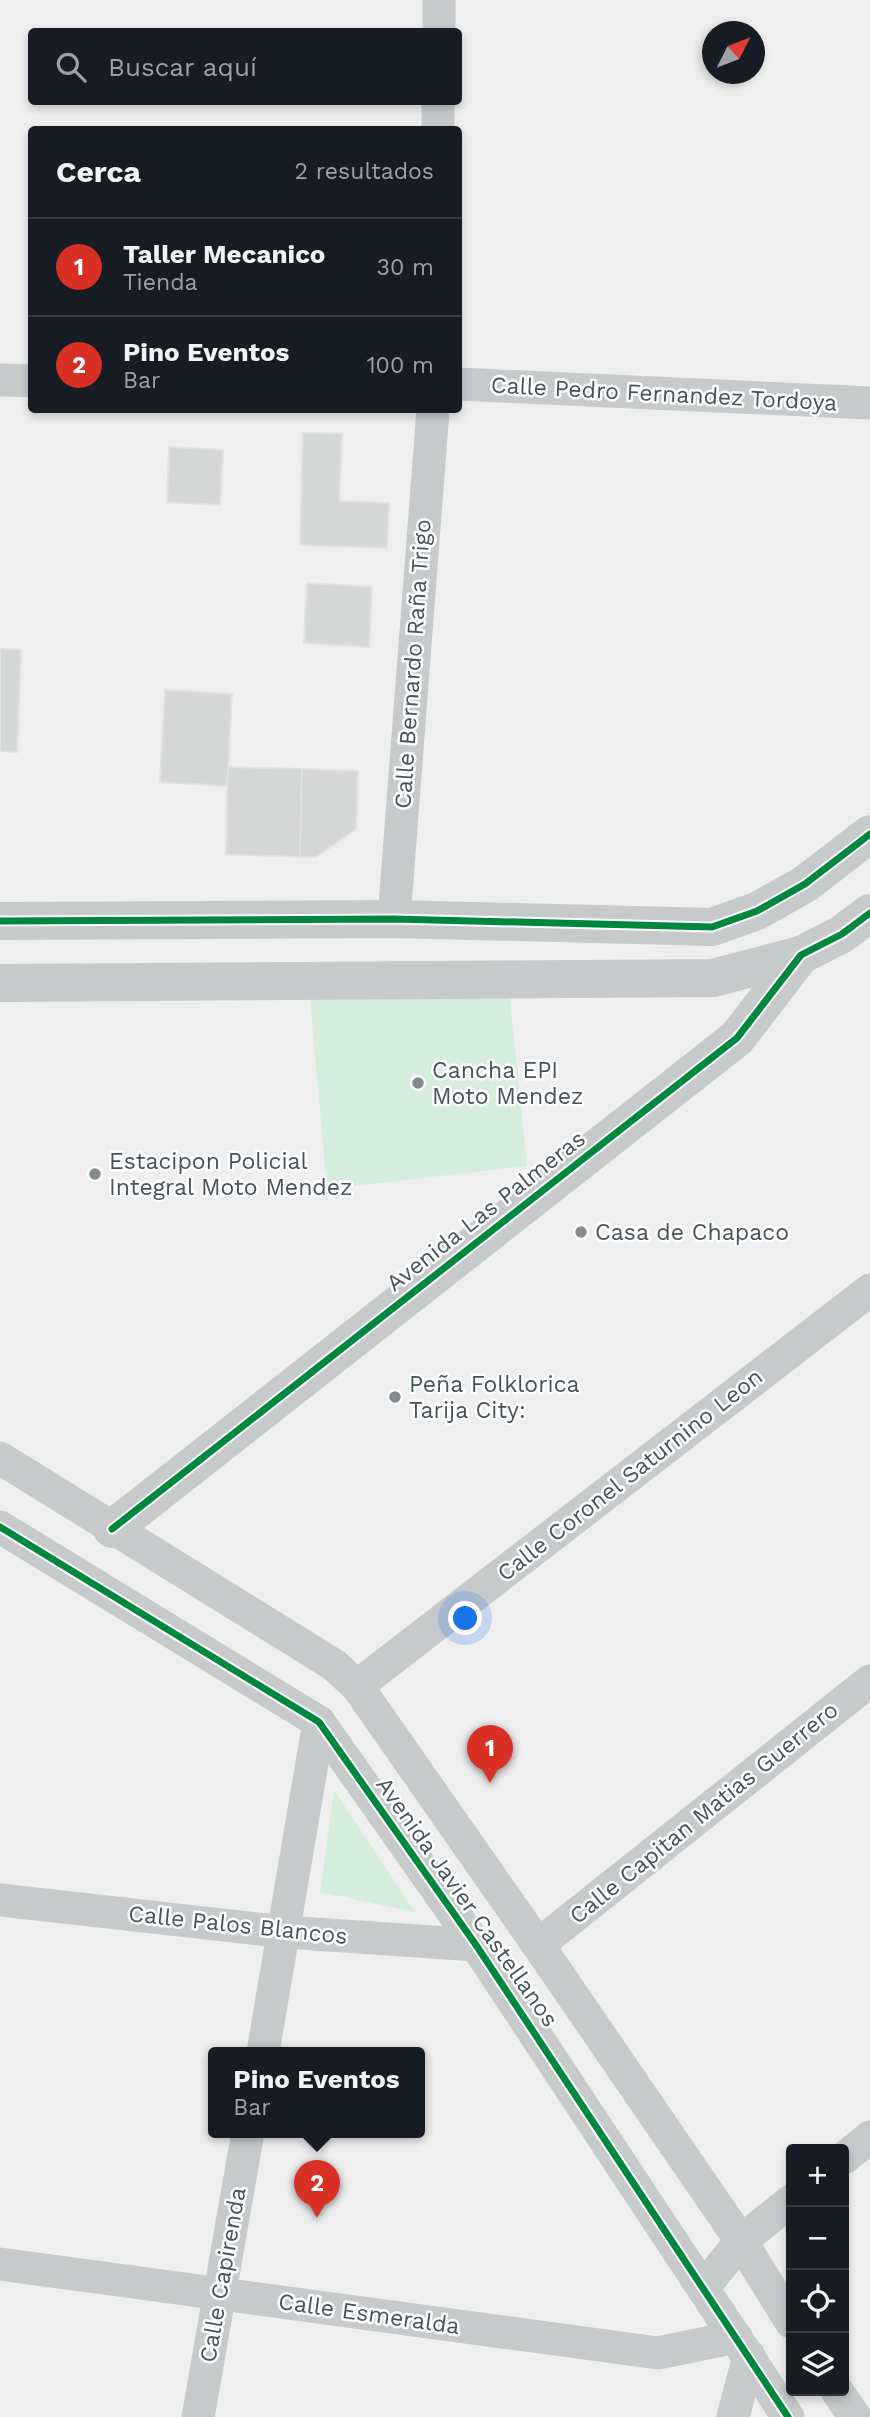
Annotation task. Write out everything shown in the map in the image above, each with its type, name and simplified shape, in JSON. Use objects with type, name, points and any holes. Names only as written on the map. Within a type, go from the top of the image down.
[{"type":"street","points":[[439,0],[439,28]]},
{"type":"street","points":[[438,105],[438,126]]},
{"type":"street","points":[[0,380],[28,381]]},
{"type":"street","name":"Calle Pedro Fernandez Tordoya","points":[[462,384],[870,403]]},
{"type":"street","name":"Calle Bernardo Raña Trigo","points":[[394,919],[433,413]]},
{"type":"street","points":[[0,920],[394,919],[712,927],[757,911],[805,884],[870,834]]},
{"type":"street","name":"Avenida Las Palmeras","points":[[0,982],[713,978],[801,955],[842,934],[870,913]]},
{"type":"street","name":"Avenida Las Palmeras","points":[[112,1529],[737,1038],[801,955]]},
{"type":"street","name":"Calle Coronel Saturnino Leon","points":[[357,1686],[870,1290]]},
{"type":"street","name":"Avenida Javier Castellanos","points":[[0,1458],[334,1665],[357,1686],[741,2241],[786,2314]]},
{"type":"street","name":"Avenida Javier Castellanos","points":[[0,1527],[319,1722],[476,1945],[788,2417]]},
{"type":"street","name":"Calle Capitan Matias Guerrero","points":[[538,1945],[870,1681]]},
{"type":"street","points":[[264,2047],[319,1722]]},
{"type":"street","name":"Calle Palos Blancos","points":[[0,1900],[285,1932],[476,1945]]},
{"type":"street","points":[[849,2154],[870,2137]]},
{"type":"street","name":"Calle Capirenda","points":[[198,2417],[247,2138]]},
{"type":"street","points":[[704,2287],[741,2241],[786,2205]]},
{"type":"street","name":"Calle Esmeralda","points":[[0,2264],[658,2353],[743,2347]]},
{"type":"street","points":[[733,2417],[743,2347]]},
{"type":"street","points":[[840,2396],[855,2417]]},
{"type":"green space","name":"Cancha EPI Moto Mendez","points":[[310,999],[510,999],[527,1166],[327,1189]]},
{"type":"green space","points":[[334,1790],[415,1912],[320,1892]]},
{"type":"building","points":[[303,433],[342,434],[339,501],[389,503],[387,548],[300,545]]},
{"type":"building","points":[[169,447],[223,450],[220,505],[167,502]]},
{"type":"building","points":[[307,583],[372,587],[369,647],[304,643]]},
{"type":"building","points":[[0,649],[21,650],[17,752],[0,751]]},
{"type":"building","points":[[165,690],[232,694],[227,786],[160,782]]},
{"type":"building","points":[[228,767],[302,769],[300,857],[226,854]]},
{"type":"building","points":[[302,769],[358,771],[356,829],[316,857],[300,857]]},
{"type":"cycle path","points":[[0,921],[394,919],[712,927],[757,911],[805,884],[870,834]]},
{"type":"cycle path","points":[[112,1529],[737,1038],[801,955],[842,934],[870,913]]},
{"type":"cycle path","points":[[0,1527],[319,1722],[476,1945],[788,2417]]},
{"type":"place","name":"Cancha EPI Moto Mendez","points":[[418,1083]]},
{"type":"place","name":"Estacipon Policial Integral Moto Mendez","points":[[95,1174]]},
{"type":"place","name":"Casa de Chapaco","points":[[581,1232]]},
{"type":"place","name":"Peña Folklorica Tarija City:","points":[[395,1397]]},
{"type":"place","name":"Taller Mecanico","points":[[490,1783]]},
{"type":"place","name":"Pino Eventos","points":[[317,2218]]}]
